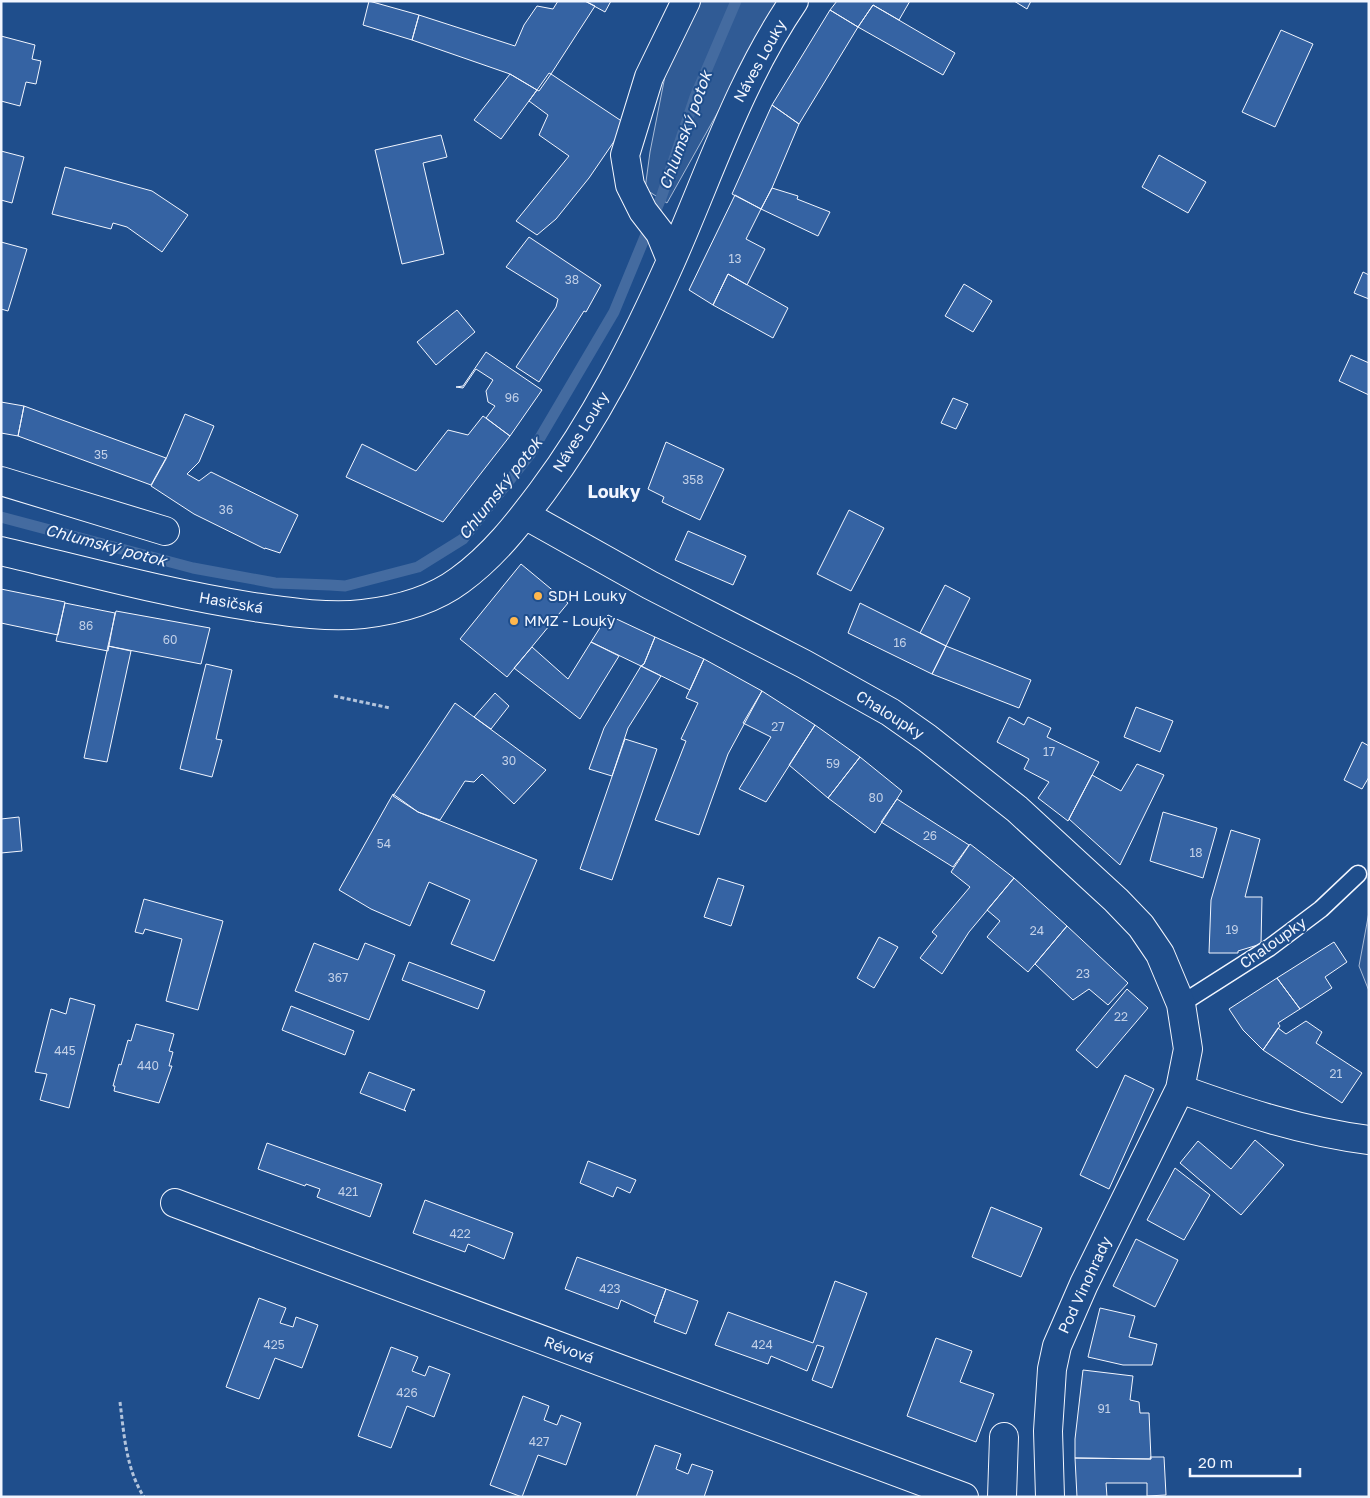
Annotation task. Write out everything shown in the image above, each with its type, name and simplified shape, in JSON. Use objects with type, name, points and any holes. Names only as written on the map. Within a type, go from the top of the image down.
[{"type":"street","points":[[671,260],[660,233],[644,211],[630,185],[626,156],[649,77],[686,1]]},
{"type":"street","name":"Náves Louky","points":[[460,581],[500,546],[566,460],[624,361],[671,260],[724,130],[749,77],[794,1]]},
{"type":"street","points":[[1,481],[165,531]]},
{"type":"street","name":"Chaloupky","points":[[525,515],[650,585],[813,669],[890,712],[927,738],[1017,809],[1116,900],[1141,926],[1160,954],[1181,1004],[1188,1049],[1180,1089]]},
{"type":"street","name":"Hasičská","points":[[1,551],[154,588],[230,604],[322,614],[362,614],[408,606],[435,595],[460,581]]},
{"type":"street","points":[[1180,1089],[1255,1115],[1338,1136],[1369,1140]]},
{"type":"street","name":"Pod Vinohrady","points":[[1050,1497],[1048,1431],[1052,1369],[1057,1346],[1084,1284],[1180,1089]]},
{"type":"street","name":"Révová","points":[[175,1202],[964,1497]]},
{"type":"street","points":[[1002,1497],[1004,1437]]},
{"type":"lane","name":"Chaloupky","points":[[1181,1004],[1269,948],[1321,909],[1358,874]]},
{"type":"path","points":[[334,696],[390,708]]},
{"type":"path","points":[[120,1402],[125,1445],[136,1485],[144,1497]]},
{"type":"shaded area","points":[[698,1],[780,1],[667,203],[645,189],[650,152],[666,71]]},
{"type":"shaded area","points":[[1369,912],[1369,991],[1359,966]]},
{"type":"building","points":[[369,1],[419,15],[412,40],[363,25]]},
{"type":"building","points":[[558,1],[585,1],[595,6],[551,74],[549,73],[537,90],[510,74],[412,40],[419,15],[515,46],[524,25],[537,6],[553,9]]},
{"type":"building","points":[[585,1],[611,1],[605,12]]},
{"type":"building","points":[[837,1],[910,1],[899,20],[873,5],[858,27],[830,10]]},
{"type":"building","points":[[1014,1],[1031,1],[1027,9]]},
{"type":"building","points":[[873,5],[955,53],[943,75],[858,27]]},
{"type":"building","points":[[830,10],[858,27],[799,124],[772,105]]},
{"type":"building","points":[[1281,30],[1313,44],[1275,127],[1242,112]]},
{"type":"building","points":[[1,36],[35,45],[32,59],[41,61],[36,84],[26,82],[20,106],[1,101]]},
{"type":"building","points":[[510,74],[537,90],[501,139],[474,120]]},
{"type":"building","points":[[551,74],[626,124],[589,178],[556,219],[537,235],[516,221],[569,156],[539,135],[548,115],[529,101]]},
{"type":"building","points":[[772,105],[799,124],[761,209],[732,194]]},
{"type":"building","points":[[441,135],[447,157],[423,163],[444,254],[402,264],[375,150]]},
{"type":"building","points":[[1,151],[24,157],[12,203],[1,200]]},
{"type":"building","points":[[1159,155],[1206,182],[1188,213],[1142,187]]},
{"type":"building","points":[[65,167],[152,191],[188,215],[162,252],[127,227],[113,223],[111,229],[52,214]]},
{"type":"building","points":[[772,188],[798,196],[797,199],[830,212],[818,236],[761,209]]},
{"type":"building","points":[[735,195],[761,209],[746,239],[765,249],[747,285],[728,274],[713,305],[689,290]]},
{"type":"building","points":[[529,237],[601,285],[586,312],[584,311],[539,382],[516,367],[556,307],[558,299],[506,267]]},
{"type":"building","points":[[1,242],[27,249],[8,311],[1,309]]},
{"type":"building","points":[[1363,272],[1369,275],[1369,299],[1354,293]]},
{"type":"building","points":[[728,274],[788,308],[773,338],[713,305]]},
{"type":"building","points":[[964,284],[992,301],[973,332],[945,316]]},
{"type":"building","points":[[457,310],[475,332],[436,365],[417,342]]},
{"type":"building","points":[[486,352],[542,390],[510,436],[486,418],[495,406],[488,402],[486,391],[493,380],[476,369],[463,388],[456,387],[463,386]]},
{"type":"building","points":[[1351,355],[1369,363],[1369,395],[1339,381]]},
{"type":"building","points":[[953,398],[968,404],[956,429],[941,423]]},
{"type":"building","points":[[1,402],[24,406],[18,436],[1,433]]},
{"type":"building","points":[[24,406],[166,458],[151,485],[18,436]]},
{"type":"building","points":[[185,414],[214,426],[199,462],[187,474],[199,481],[211,472],[298,515],[280,553],[265,549],[194,514],[151,486],[166,459]]},
{"type":"building","points":[[483,416],[510,436],[443,522],[346,477],[362,444],[416,471],[448,430],[468,435]]},
{"type":"building","points":[[666,442],[724,469],[700,520],[662,502],[664,497],[648,489]]},
{"type":"building","points":[[849,510],[884,528],[851,591],[817,574]]},
{"type":"building","points":[[688,531],[746,556],[733,585],[675,560]]},
{"type":"building","name":"MMZ - Louky","points":[[521,564],[568,603],[507,677],[460,639]]},
{"type":"building","points":[[945,585],[970,598],[946,646],[920,633]]},
{"type":"building","points":[[1,589],[65,602],[58,635],[1,623]]},
{"type":"building","points":[[65,603],[115,613],[108,651],[56,641]]},
{"type":"building","points":[[860,603],[946,646],[932,674],[848,633]]},
{"type":"building","points":[[116,611],[210,628],[201,664],[108,646]]},
{"type":"building","points":[[608,615],[655,637],[644,664],[641,666],[591,642]]},
{"type":"building","points":[[655,637],[704,659],[690,690],[641,666],[644,664]]},
{"type":"building","points":[[591,642],[619,656],[580,719],[514,668],[532,647],[568,679]]},
{"type":"building","points":[[108,646],[131,651],[107,762],[84,758]]},
{"type":"building","points":[[946,646],[1031,680],[1019,708],[932,674]]},
{"type":"building","points":[[704,659],[762,691],[728,754],[699,835],[655,820],[686,741],[681,739],[698,703],[686,698]]},
{"type":"building","points":[[206,664],[232,670],[216,739],[222,740],[212,777],[180,769]]},
{"type":"building","points":[[641,666],[661,676],[628,728],[612,776],[589,769],[604,728]]},
{"type":"building","points":[[762,691],[815,725],[766,802],[739,789],[771,737],[743,723]]},
{"type":"building","points":[[495,693],[509,706],[491,729],[474,717]]},
{"type":"building","points":[[455,703],[546,770],[514,804],[482,774],[474,782],[465,781],[440,820],[418,812],[393,796]]},
{"type":"building","points":[[1136,707],[1173,721],[1160,752],[1124,737]]},
{"type":"building","points":[[1009,717],[1024,725],[1028,717],[1051,728],[1047,737],[1099,762],[1068,821],[1038,798],[1049,782],[1024,769],[1029,759],[997,742]]},
{"type":"building","points":[[815,725],[860,757],[828,798],[789,765]]},
{"type":"building","points":[[625,739],[657,749],[612,880],[580,869]]},
{"type":"building","points":[[1362,742],[1369,746],[1369,777],[1362,789],[1344,780]]},
{"type":"building","points":[[860,757],[902,791],[875,833],[828,798]]},
{"type":"building","points":[[1137,764],[1164,775],[1120,865],[1069,819],[1092,775],[1121,791]]},
{"type":"building","points":[[393,794],[418,812],[537,860],[494,961],[451,944],[470,900],[429,882],[410,926],[371,909],[339,890]]},
{"type":"building","points":[[897,799],[969,845],[953,867],[881,822]]},
{"type":"building","points":[[1163,812],[1217,828],[1203,878],[1150,861]]},
{"type":"building","points":[[19,817],[22,851],[1,853],[1,819]]},
{"type":"building","points":[[1231,830],[1260,839],[1245,897],[1262,897],[1261,944],[1238,951],[1238,953],[1209,953],[1211,900]]},
{"type":"building","points":[[970,844],[1014,878],[969,932],[942,974],[920,958],[937,936],[932,932],[970,887],[951,872]]},
{"type":"building","points":[[718,878],[744,886],[731,926],[704,917]]},
{"type":"building","points":[[1014,878],[1067,926],[1028,972],[987,937],[1000,921],[987,910]]},
{"type":"building","points":[[144,899],[223,921],[198,1010],[166,1001],[182,939],[145,929],[143,934],[135,932]]},
{"type":"building","points":[[1067,926],[1128,983],[1108,1005],[1089,989],[1073,1000],[1035,964]]},
{"type":"building","points":[[879,937],[898,947],[874,988],[857,978]]},
{"type":"building","points":[[1334,942],[1347,962],[1325,977],[1332,988],[1300,1009],[1277,978]]},
{"type":"building","points":[[314,943],[358,960],[365,943],[395,955],[369,1020],[295,991]]},
{"type":"building","points":[[409,962],[485,991],[478,1009],[402,980]]},
{"type":"building","points":[[1277,978],[1300,1009],[1278,1023],[1280,1026],[1263,1050],[1243,1030],[1229,1009]]},
{"type":"building","points":[[1127,989],[1148,1008],[1097,1068],[1076,1050]]},
{"type":"building","points":[[70,998],[95,1005],[69,1108],[40,1100],[47,1074],[35,1072],[51,1009],[66,1014]]},
{"type":"building","points":[[291,1006],[354,1031],[345,1055],[282,1030]]},
{"type":"building","points":[[1306,1021],[1322,1032],[1316,1043],[1362,1073],[1342,1103],[1263,1050],[1278,1028],[1286,1034]]},
{"type":"building","points":[[136,1024],[174,1034],[169,1051],[173,1052],[169,1066],[172,1066],[159,1103],[114,1091],[115,1086],[113,1086],[119,1064],[121,1065],[128,1040],[131,1041]]},
{"type":"building","points":[[369,1072],[415,1090],[412,1090],[404,1110],[406,1111],[360,1093]]},
{"type":"building","points":[[1125,1075],[1154,1089],[1109,1189],[1080,1175]]},
{"type":"building","points":[[1255,1140],[1284,1165],[1241,1215],[1180,1163],[1198,1141],[1231,1169]]},
{"type":"building","points":[[267,1143],[382,1184],[370,1217],[317,1197],[320,1189],[306,1184],[305,1186],[258,1169]]},
{"type":"building","points":[[588,1161],[636,1180],[630,1193],[617,1187],[613,1197],[580,1183]]},
{"type":"building","points":[[1175,1168],[1210,1195],[1184,1240],[1147,1220]]},
{"type":"building","points":[[425,1200],[513,1233],[504,1259],[468,1244],[465,1252],[413,1233]]},
{"type":"building","points":[[991,1207],[1042,1228],[1021,1277],[972,1257]]},
{"type":"building","points":[[1136,1239],[1178,1260],[1155,1307],[1113,1286]]},
{"type":"building","points":[[577,1257],[666,1289],[656,1316],[621,1300],[618,1309],[565,1289]]},
{"type":"building","points":[[835,1281],[867,1293],[832,1388],[812,1380],[824,1347],[817,1345],[807,1371],[771,1356],[768,1364],[715,1345],[728,1312],[813,1343]]},
{"type":"building","points":[[666,1289],[698,1301],[686,1334],[654,1322]]},
{"type":"building","points":[[259,1298],[286,1308],[280,1323],[293,1327],[296,1317],[318,1325],[302,1368],[275,1358],[259,1399],[226,1387]]},
{"type":"building","points":[[1100,1308],[1135,1316],[1129,1337],[1157,1344],[1152,1365],[1123,1365],[1088,1357]]},
{"type":"building","points":[[936,1338],[972,1351],[960,1382],[994,1394],[976,1442],[907,1416]]},
{"type":"building","points":[[391,1347],[418,1357],[412,1371],[425,1376],[429,1366],[450,1374],[434,1417],[407,1406],[391,1448],[358,1436]]},
{"type":"building","points":[[1083,1370],[1133,1376],[1130,1400],[1139,1402],[1140,1413],[1149,1413],[1151,1459],[1075,1458],[1075,1439]]},
{"type":"building","points":[[523,1396],[549,1406],[544,1420],[557,1425],[561,1415],[581,1423],[566,1465],[538,1455],[522,1497],[490,1485]]},
{"type":"building","points":[[655,1445],[681,1454],[676,1469],[688,1474],[692,1464],[713,1471],[704,1497],[636,1497]]},
{"type":"building","points":[[1150,1457],[1164,1457],[1166,1495],[1147,1496],[1147,1483],[1106,1483],[1107,1497],[1077,1497],[1075,1458],[1151,1459]]},
{"type":"waterway","name":"Chlumský potok","points":[[1,517],[193,568],[275,583],[345,586],[418,567],[463,539],[531,453],[614,312],[661,198],[695,97],[736,1]]},
{"type":"place","name":"SDH Louky","points":[[538,596]]},
{"type":"place","name":"MMZ - Louky","points":[[514,621]]},
{"type":"district","name":"Louky","points":[[614,492]]}]
